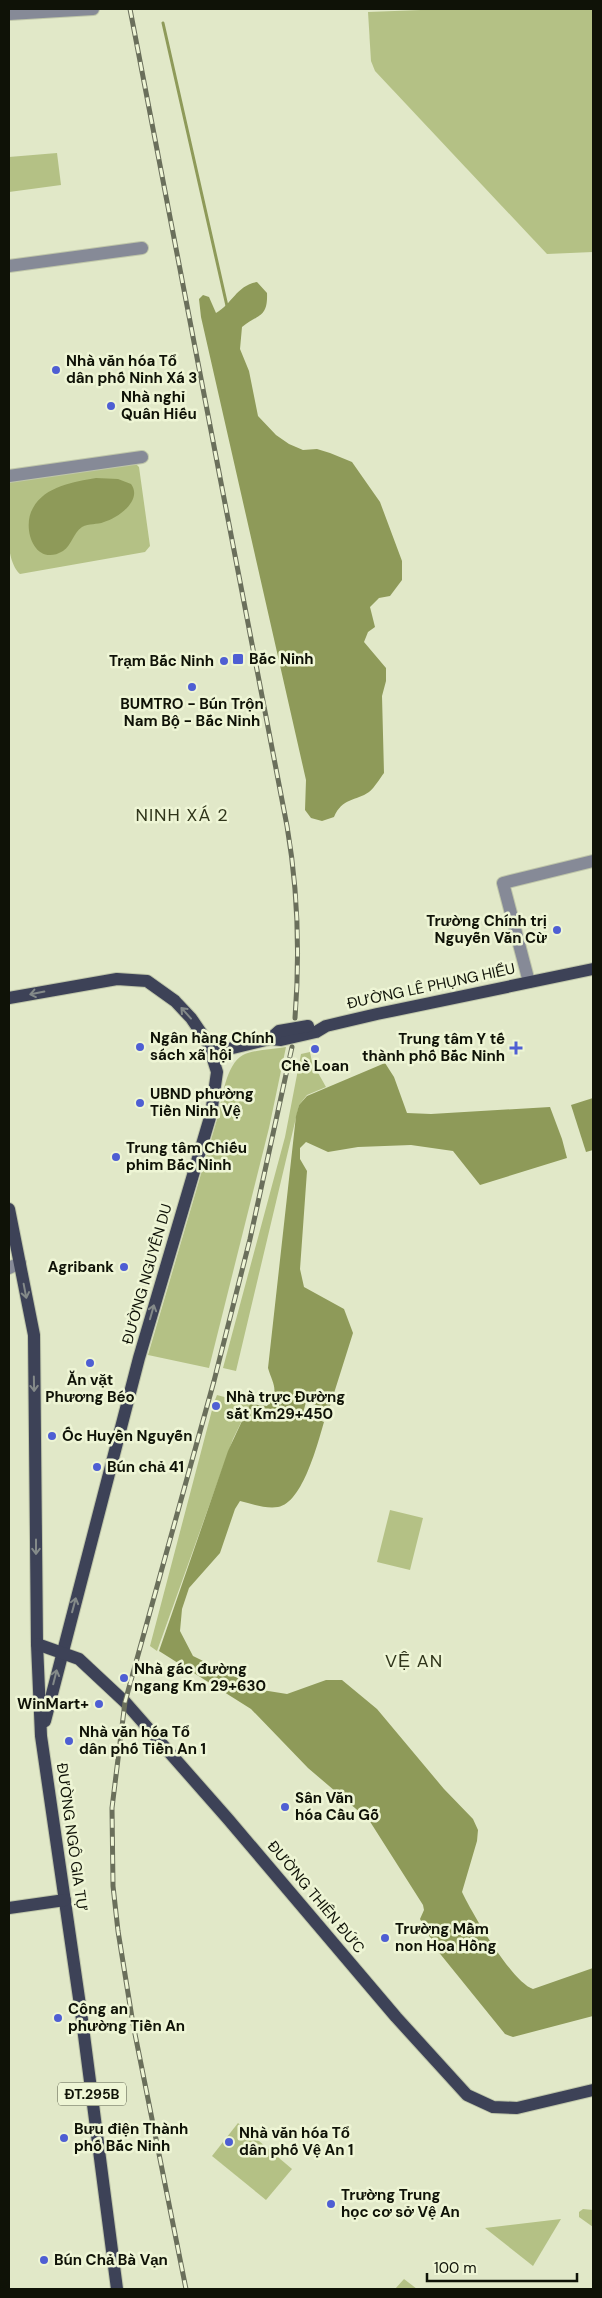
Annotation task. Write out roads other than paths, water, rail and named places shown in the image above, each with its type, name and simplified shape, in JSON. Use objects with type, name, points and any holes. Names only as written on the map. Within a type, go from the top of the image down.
[{"type":"main road","points":[[529,982],[593,969]]},
{"type":"main road","name":"ĐƯỜNG NGUYỄN DU","points":[[9,998],[117,978],[147,981],[159,988],[187,1013],[201,1032],[212,1053],[217,1072],[211,1114],[138,1358],[41,1736]]},
{"type":"main road","name":"ĐƯỜNG LÊ PHỤNG HIỂU","points":[[212,1053],[270,1038],[279,1031],[314,1025],[326,1026],[448,998],[529,982]]},
{"type":"main road","name":"ĐƯỜNG NGÔ GIA TỰ","points":[[9,1209],[14,1266],[34,1335],[36,1644],[41,1736],[117,2289]]},
{"type":"main road","name":"ĐƯỜNG THIÊN ĐỨC","points":[[36,1644],[79,1658],[125,1702],[228,1819],[402,2024],[467,2096],[493,2107],[517,2108],[593,2090]]},
{"type":"main road","points":[[9,1908],[65,1900]]},
{"type":"street","points":[[9,14],[93,9]]},
{"type":"street","points":[[9,266],[142,248]]},
{"type":"street","points":[[9,476],[142,457]]},
{"type":"street","name":"ĐƯỜNG LÊ PHỤNG HIỂU","points":[[529,982],[503,883],[593,861]]},
{"type":"waterway","points":[[163,23],[227,306]]},
{"type":"railway","points":[[130,9],[291,850],[297,922],[295,1018]]},
{"type":"railway","points":[[186,2289],[133,2024],[118,1931],[113,1886],[112,1808],[125,1702],[214,1381],[250,1239],[292,1047]]},
{"type":"place","name":"Nhà văn hóa Tổ dân phố Ninh Xá 3","points":[[56,370]]},
{"type":"place","name":"Nhà nghỉ Quân Hiếu","points":[[111,406]]},
{"type":"place","name":"Bắc Ninh","points":[[238,659]]},
{"type":"place","name":"Trạm Bắc Ninh","points":[[224,661]]},
{"type":"place","name":"BUMTRO - Bún Trộn Nam Bộ - Bắc Ninh","points":[[192,687]]},
{"type":"place","name":"Trường Chính trị Nguyễn Văn Cừ","points":[[557,930]]},
{"type":"place","name":"Ngân hàng Chính sách xã hội","points":[[140,1047]]},
{"type":"place","name":"Trung tâm Y tế thành phố Bắc Ninh","points":[[516,1048]]},
{"type":"place","name":"Chè Loan","points":[[315,1049]]},
{"type":"place","name":"UBND phường Tiền Ninh Vệ","points":[[140,1103]]},
{"type":"place","name":"Trung tâm Chiếu phim Bắc Ninh","points":[[116,1157]]},
{"type":"place","name":"Agribank","points":[[124,1267]]},
{"type":"place","name":"Ăn vặt Phương Béo","points":[[90,1363]]},
{"type":"place","name":"Nhà trực Đường sắt Km29+450","points":[[216,1406]]},
{"type":"place","name":"Ốc Huyền Nguyễn","points":[[52,1436]]},
{"type":"place","name":"Bún chả 41","points":[[97,1467]]},
{"type":"place","name":"Nhà gác đường ngang Km 29+630","points":[[124,1678]]},
{"type":"place","name":"WinMart+","points":[[99,1704]]},
{"type":"place","name":"Nhà văn hóa Tổ dân phố Tiền An 1","points":[[69,1741]]},
{"type":"place","name":"Sân Văn hóa Cầu Gỗ","points":[[285,1807]]},
{"type":"place","name":"Trường Mầm non Hoa Hồng","points":[[385,1938]]},
{"type":"place","name":"Công an phường Tiền An","points":[[58,2018]]},
{"type":"place","name":"Bưu điện Thành phố Bắc Ninh","points":[[64,2138]]},
{"type":"place","name":"Nhà văn hóa Tổ dân phố Vệ An 1","points":[[229,2142]]},
{"type":"place","name":"Trường Trung học cơ sở Vệ An","points":[[331,2204]]},
{"type":"place","name":"Bún Chả Bà Vạn","points":[[44,2260]]},
{"type":"district","name":"NINH XÁ 2","points":[[182,815]]},
{"type":"district","name":"VỆ AN","points":[[414,1661]]}]
